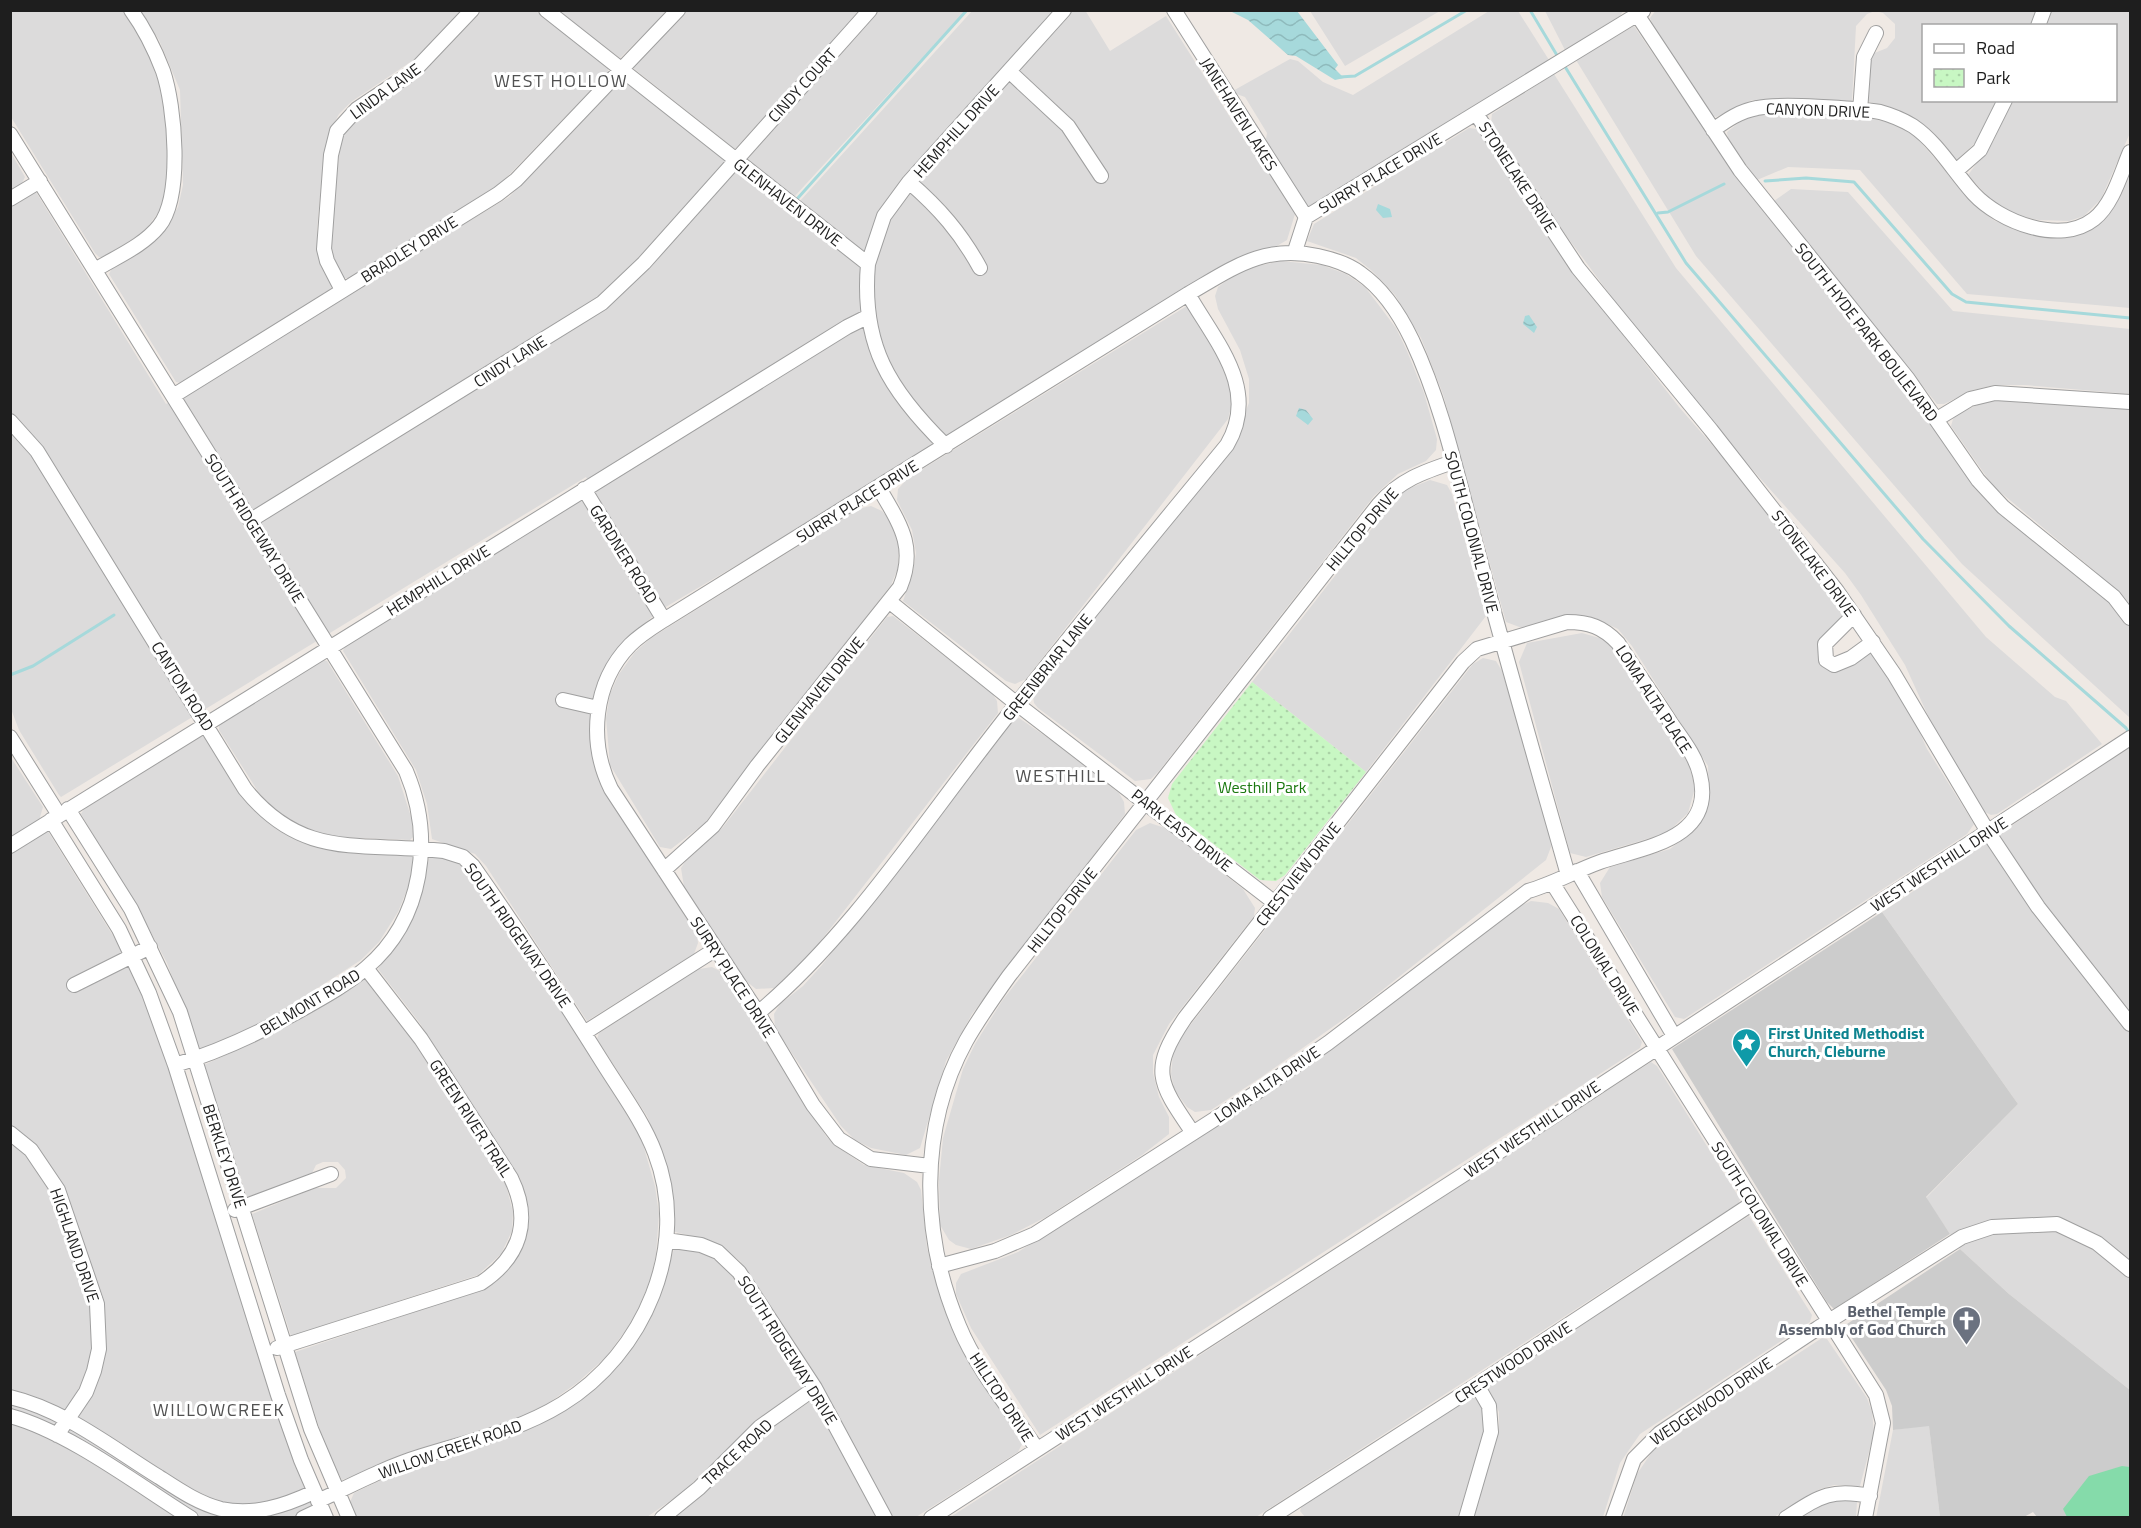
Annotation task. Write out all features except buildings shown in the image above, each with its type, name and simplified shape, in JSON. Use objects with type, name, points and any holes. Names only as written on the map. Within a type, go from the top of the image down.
[{"type":"street","points":[[95,270],[135,246],[159,226],[170,206],[175,181],[170,100],[162,71],[147,36],[131,10]]},
{"type":"street","name":"LINDA LANE","points":[[342,290],[327,261],[324,249],[331,155],[338,131],[357,109],[414,71],[472,10]]},
{"type":"street","name":"GLENHAVEN DRIVE","points":[[546,10],[868,264]]},
{"type":"street","name":"BRADLEY DRIVE","points":[[173,396],[478,207],[516,180],[678,10]]},
{"type":"street","name":"CINDY COURT","points":[[735,160],[870,10]]},
{"type":"street","name":"HEMPHILL DRIVE","points":[[868,264],[884,216],[909,182],[1064,10]]},
{"type":"street","name":"JANEHAVEN LAKES","points":[[1174,10],[1306,217]]},
{"type":"street","name":"SURRY PLACE DRIVE","points":[[930,1166],[871,1159],[839,1139],[813,1105],[758,1013],[664,870],[603,772],[597,733],[598,708],[603,689],[614,666],[631,644],[664,620],[1188,294],[1245,262],[1270,253],[1295,251],[1306,217],[1477,115],[1638,12]]},
{"type":"street","name":"SOUTH HYDE PARK BOULEVARD","points":[[1638,12],[1713,130],[1773,214],[1892,358],[1937,418],[1978,480],[2003,507],[2114,597],[2130,618]]},
{"type":"street","points":[[1860,111],[1864,57],[1876,33]]},
{"type":"street","points":[[1010,72],[1068,126],[1101,176]]},
{"type":"street","points":[[1956,171],[1980,150],[2004,102]]},
{"type":"street","name":"CANYON DRIVE","points":[[1713,130],[1731,117],[1756,108],[1770,106],[1860,111],[1888,115],[1915,127],[1983,203],[2008,220],[2039,228],[2069,228],[2093,220],[2103,210],[2130,152]]},
{"type":"street","name":"STONELAKE DRIVE","points":[[1477,115],[1578,268],[1711,430],[1854,615],[1873,642],[1988,832],[2038,907],[2130,1024]]},
{"type":"street","name":"SOUTH RIDGEWAY DRIVE","points":[[10,134],[406,771],[420,814],[422,848],[463,857],[473,866],[584,1033],[646,1132],[656,1154],[665,1194],[666,1240],[701,1245],[731,1262],[815,1388],[885,1518]]},
{"type":"street","name":"CINDY LANE","points":[[251,520],[602,303],[644,263],[735,160]]},
{"type":"street","points":[[10,199],[40,181]]},
{"type":"street","points":[[909,182],[938,207],[963,236],[980,268]]},
{"type":"street","name":"SOUTH COLONIAL DRIVE","points":[[1295,251],[1330,258],[1350,267],[1383,293],[1410,337],[1422,363],[1453,462],[1502,641],[1573,873]]},
{"type":"street","points":[[868,264],[867,317],[875,350],[892,382],[925,426],[946,446]]},
{"type":"street","name":"GREENBRIAR LANE","points":[[758,1013],[794,983],[849,921],[1017,704],[1227,445],[1235,432],[1240,417],[1238,385],[1188,294]]},
{"type":"street","name":"HEMPHILL DRIVE","points":[[10,846],[205,722],[847,327],[867,317]]},
{"type":"street","points":[[1937,418],[1970,399],[1995,393],[2130,402]]},
{"type":"street","name":"CANTON ROAD","points":[[10,422],[37,452],[245,789],[262,809],[284,826],[321,843],[422,848]]},
{"type":"street","name":"HILLTOP DRIVE","points":[[1037,1449],[974,1354],[959,1327],[939,1266],[930,1195],[930,1166],[938,1115],[950,1078],[966,1042],[1009,976],[1394,487],[1417,474],[1453,462]]},
{"type":"street","name":"GLENHAVEN DRIVE","points":[[664,870],[713,826],[757,766],[890,602],[907,571],[908,546],[901,526],[879,488]]},
{"type":"street","name":"GARDNER ROAD","points":[[584,489],[664,620]]},
{"type":"street","name":"PARK EAST DRIVE","points":[[890,602],[1017,704],[1275,903]]},
{"type":"street","points":[[1854,615],[1825,644],[1826,660],[1834,665],[1851,658],[1873,642]]},
{"type":"street","name":"LOMA ALTA PLACE","points":[[1502,641],[1567,622],[1588,623],[1608,633],[1618,643],[1692,754],[1700,775],[1702,797],[1695,818],[1679,836],[1573,873]]},
{"type":"street","name":"CRESTVIEW DRIVE","points":[[1192,1133],[1169,1098],[1162,1082],[1162,1063],[1168,1043],[1185,1018],[1463,662],[1478,649],[1502,641]]},
{"type":"street","points":[[563,700],[598,708]]},
{"type":"street","name":"BERKLEY DRIVE","points":[[10,736],[14,754],[131,909],[180,1012],[311,1429],[349,1518]]},
{"type":"street","name":"WEST WESTHILL DRIVE","points":[[932,1518],[1486,1161],[1656,1047],[2130,739]]},
{"type":"street","name":"BERKLEY DRIVE","points":[[59,815],[149,993],[175,1065],[279,1395],[320,1505]]},
{"type":"street","name":"BELMONT ROAD","points":[[175,1065],[254,1036],[323,998],[366,968],[394,937],[405,916],[419,876],[422,848]]},
{"type":"street","name":"LOMA ALTA DRIVE","points":[[939,1266],[995,1251],[1035,1234],[1328,1043],[1504,907],[1528,891],[1553,884],[1573,873]]},
{"type":"street","name":"COLONIAL DRIVE","points":[[1573,873],[1674,1036]]},
{"type":"street","name":"COLONIAL DRIVE","points":[[1553,884],[1656,1047]]},
{"type":"street","points":[[74,985],[150,947]]},
{"type":"street","points":[[584,1033],[716,949]]},
{"type":"street","name":"GREEN RIVER TRAIL","points":[[266,1352],[481,1283],[506,1263],[519,1236],[520,1204],[511,1178],[421,1040],[366,968]]},
{"type":"street","name":"SOUTH COLONIAL DRIVE","points":[[1656,1047],[1870,1385],[1881,1408],[1882,1434],[1865,1518]]},
{"type":"street","name":"HIGHLAND DRIVE","points":[[10,1133],[32,1150],[58,1190],[97,1304],[99,1349],[94,1371],[86,1392],[57,1435]]},
{"type":"street","points":[[221,1214],[331,1174]]},
{"type":"street","name":"CRESTWOOD DRIVE","points":[[1270,1518],[1292,1512],[1477,1385],[1754,1203]]},
{"type":"street","name":"WEDGEWOOD DRIVE","points":[[1612,1518],[1627,1471],[1642,1448],[1660,1432],[1962,1237],[1992,1227],[2057,1224],[2097,1243],[2130,1270]]},
{"type":"street","name":"WILLOW CREEK ROAD","points":[[303,1518],[336,1492],[420,1457],[498,1434],[526,1423],[581,1391],[603,1373],[635,1335],[657,1287],[666,1240]]},
{"type":"street","points":[[1466,1518],[1491,1432],[1489,1406],[1477,1385]]},
{"type":"street","name":"TRACE ROAD","points":[[662,1518],[699,1488],[760,1427],[815,1388]]},
{"type":"street","name":"WILLOW CREEK ROAD","points":[[10,1397],[34,1403],[67,1419],[189,1496],[211,1506],[235,1511],[259,1511],[285,1504],[320,1505]]},
{"type":"street","points":[[10,1416],[30,1421],[57,1435],[191,1518]]},
{"type":"street","points":[[1786,1518],[1820,1496],[1832,1492],[1870,1497]]},
{"type":"shaded area","points":[[1085,10],[1110,51],[1166,16],[1247,144],[1256,153],[1295,214],[1287,240],[664,608],[586,477],[61,797],[59,795],[19,730],[11,709],[10,208],[36,192],[166,404],[509,197],[622,79],[790,212],[972,11]]},
{"type":"shaded area","points":[[1656,10],[2036,11],[2030,24],[1922,24],[1922,102],[1996,102],[1977,141],[1957,160],[1926,127],[1911,116],[1867,101],[1870,58],[1872,54],[1887,48],[1895,38],[1895,24],[1883,13],[1875,11],[1867,14],[1856,26],[1852,101],[1752,100],[1716,117],[1710,114],[1654,28],[1650,18]]},
{"type":"shaded area","points":[[11,11],[123,11],[144,43],[155,67],[165,109],[169,169],[163,206],[144,232],[105,257],[99,257],[95,253],[11,117]]},
{"type":"shaded area","points":[[140,11],[462,11],[418,57],[351,102],[339,114],[332,127],[324,152],[317,230],[319,255],[332,285],[331,290],[181,383],[176,382],[109,274],[112,268],[150,245],[163,232],[178,207],[183,185],[180,90],[159,40]]},
{"type":"shaded area","points":[[481,11],[536,11],[608,67],[608,73],[500,184],[350,278],[344,278],[334,260],[330,238],[341,138],[350,121],[421,73]]},
{"type":"shaded area","points":[[558,11],[668,11],[620,58]]},
{"type":"shaded area","points":[[686,11],[861,11],[735,149],[633,68]]},
{"type":"shaded area","points":[[879,11],[965,11],[794,197],[749,162],[748,158]]},
{"type":"shaded area","points":[[1310,11],[1440,11],[1345,66]]},
{"type":"shaded area","points":[[1489,11],[1518,11],[1549,60],[1314,208],[1308,208],[1275,157],[1266,139],[1267,133],[1245,97],[1231,92],[1290,59],[1298,61],[1323,82],[1353,95]]},
{"type":"shaded area","points":[[1545,11],[1623,11],[1620,16],[1565,50]]},
{"type":"shaded area","points":[[2051,11],[2130,11],[2130,133],[2101,199],[2084,216],[2069,221],[2039,220],[2017,216],[1989,198],[1968,175],[1994,140],[2011,102],[2117,102],[2117,24],[2045,24]]},
{"type":"shaded area","points":[[1634,26],[1736,176],[1900,379],[2004,517],[2105,597],[2130,624],[2130,718],[1962,564],[1696,256],[1576,60]]},
{"type":"shaded area","points":[[1554,74],[1676,268],[1986,637],[2055,697],[2066,701],[2102,744],[1997,814],[1991,815],[1985,812],[1940,742],[1905,665],[1861,595],[1845,573],[1717,430],[1651,350],[1565,234],[1491,123],[1492,114]]},
{"type":"shaded area","points":[[1776,112],[1866,117],[1902,126],[1916,137],[1979,209],[1995,221],[2030,233],[2092,228],[2130,165],[2130,308],[1967,294],[1860,170],[1788,167],[1757,180],[1728,139],[1727,132],[1746,117]]},
{"type":"shaded area","points":[[1469,128],[1477,129],[1575,273],[1679,407],[1844,596],[1846,620],[1821,638],[1818,651],[1822,659],[1827,666],[1870,650],[1902,692],[1927,749],[1974,824],[1967,834],[1684,1019],[1675,1017],[1602,897],[1600,883],[1610,867],[1670,849],[1696,829],[1709,803],[1708,766],[1632,646],[1618,629],[1595,618],[1585,617],[1522,628],[1506,622],[1443,394],[1421,338],[1395,295],[1372,271],[1356,258],[1307,241],[1314,224]]},
{"type":"shaded area","points":[[10,151],[25,177],[21,185],[10,191]]},
{"type":"shaded area","points":[[1791,189],[1848,192],[1953,311],[2130,329],[2130,394],[2024,385],[1995,385],[1973,390],[1944,404],[1937,404],[1774,201]]},
{"type":"shaded area","points":[[1281,261],[1322,265],[1346,274],[1365,287],[1396,328],[1407,351],[1424,393],[1437,439],[1436,450],[1426,461],[1398,474],[1374,496],[1159,771],[1151,779],[1135,781],[1038,708],[1033,696],[1238,430],[1249,403],[1249,379],[1240,350],[1218,309],[1215,296],[1218,287],[1233,276],[1253,267]]},
{"type":"shaded area","points":[[1190,304],[1229,361],[1232,404],[1228,419],[1026,679],[1015,684],[1006,681],[903,601],[913,572],[916,553],[912,530],[897,500],[898,489],[908,478]]},
{"type":"shaded area","points":[[2004,399],[2130,408],[2130,613],[2096,572],[1993,486],[1951,426],[1954,416],[1986,401]]},
{"type":"shaded area","points":[[1430,480],[1447,485],[1452,494],[1486,616],[1366,772],[1252,682],[1391,504],[1405,490]]},
{"type":"shaded area","points":[[579,500],[585,503],[653,616],[623,642],[601,675],[592,705],[589,728],[595,764],[602,787],[697,935],[698,943],[694,954],[587,1021],[486,866],[475,854],[432,839],[427,804],[416,770],[343,651],[345,646]]},
{"type":"shaded area","points":[[871,506],[882,511],[889,519],[899,544],[898,568],[891,585],[705,823],[671,849],[660,847],[610,765],[606,718],[610,694],[619,674],[635,652],[651,638],[858,509]]},
{"type":"shaded area","points":[[893,616],[992,693],[997,701],[998,713],[809,956],[774,988],[756,989],[746,981],[684,887],[681,868],[723,827],[887,617]]},
{"type":"shaded area","points":[[1582,633],[1603,639],[1616,651],[1689,765],[1695,788],[1688,813],[1667,833],[1586,857],[1570,853],[1519,662],[1527,643]]},
{"type":"shaded area","points":[[1483,658],[1496,661],[1502,671],[1550,836],[1551,847],[1546,860],[1361,1007],[1260,1078],[1211,1110],[1195,1112],[1187,1107],[1175,1091],[1171,1074],[1173,1054],[1181,1037],[1473,664]]},
{"type":"shaded area","points":[[323,660],[327,661],[398,776],[412,820],[413,837],[410,840],[334,837],[300,826],[278,813],[259,793],[219,730],[219,724]]},
{"type":"shaded area","points":[[1019,718],[1119,793],[1124,802],[1125,814],[972,1014],[946,1061],[920,1148],[906,1155],[871,1148],[855,1140],[841,1126],[775,1028],[774,1014],[780,1004],[803,986],[822,965],[1014,720]]},
{"type":"shaded area","points":[[202,736],[207,738],[253,808],[286,834],[321,848],[414,857],[409,885],[398,912],[379,942],[361,960],[271,1018],[240,1034],[202,1049],[198,1047],[167,963],[81,814],[84,809]]},
{"type":"shaded area","points":[[2130,747],[2130,1390],[2009,1294],[1960,1249],[1926,1198],[2018,1104],[1882,912]]},
{"type":"shaded area","points":[[10,756],[43,807],[40,817],[49,833],[125,955],[154,1020],[270,1387],[319,1517],[11,1517]]},
{"type":"shaded area","points":[[1150,823],[1165,828],[1243,889],[1255,908],[1254,916],[1169,1024],[1153,1055],[1153,1073],[1159,1097],[1169,1117],[1169,1134],[1142,1155],[1046,1217],[1011,1235],[971,1249],[956,1245],[949,1240],[940,1225],[939,1180],[943,1138],[963,1069],[975,1044],[1002,1001],[1136,830]]},
{"type":"shaded area","points":[[430,856],[443,856],[462,863],[475,874],[640,1134],[655,1186],[659,1214],[656,1254],[651,1278],[635,1317],[607,1356],[577,1383],[547,1404],[520,1418],[427,1447],[342,1480],[327,1452],[295,1352],[486,1288],[510,1266],[527,1211],[520,1178],[419,1022],[378,969],[411,919]]},
{"type":"shaded area","points":[[1531,901],[1548,903],[1559,909],[1642,1042],[1640,1048],[1040,1435],[971,1328],[956,1294],[956,1283],[961,1274],[1018,1252],[1247,1107],[1307,1067],[1516,908]]},
{"type":"shaded area","points":[[1882,912],[2018,1104],[1926,1197],[1950,1234],[1834,1309],[1827,1302],[1672,1049]]},
{"type":"shaded area","points":[[712,967],[720,971],[729,984],[826,1136],[836,1146],[864,1165],[904,1173],[917,1182],[921,1190],[927,1248],[944,1309],[961,1346],[1022,1444],[1018,1452],[916,1517],[893,1517],[813,1371],[740,1261],[723,1248],[706,1240],[672,1231],[670,1186],[661,1150],[647,1116],[597,1039],[599,1033],[699,969]]},
{"type":"shaded area","points":[[364,977],[403,1025],[506,1185],[513,1212],[512,1231],[501,1254],[478,1275],[291,1336],[252,1214],[314,1188],[336,1188],[346,1178],[345,1170],[338,1162],[323,1162],[316,1165],[311,1175],[247,1197],[204,1065],[272,1034]]},
{"type":"shaded area","points":[[1651,1062],[1657,1066],[1740,1199],[1739,1203],[1256,1517],[949,1518]]},
{"type":"shaded area","points":[[1749,1216],[1812,1315],[1810,1322],[1640,1434],[1620,1463],[1603,1517],[1473,1518],[1499,1431],[1499,1412],[1487,1385]]},
{"type":"shaded area","points":[[674,1249],[694,1251],[717,1259],[735,1277],[803,1385],[801,1389],[759,1418],[683,1492],[647,1517],[357,1517],[350,1502],[354,1493],[400,1471],[517,1434],[570,1406],[594,1389],[623,1359],[642,1333],[658,1301]]},
{"type":"shaded area","points":[[1960,1249],[2009,1294],[2130,1390],[2130,1517],[2037,1517],[2033,1512],[2024,1517],[1940,1517],[1929,1426],[1893,1430],[1892,1406],[1886,1390],[1844,1326]]},
{"type":"shaded area","points":[[1822,1338],[1827,1339],[1867,1398],[1872,1412],[1874,1433],[1860,1486],[1834,1485],[1820,1489],[1774,1517],[1623,1518],[1637,1474],[1656,1446]]},
{"type":"shaded area","points":[[1472,1395],[1482,1405],[1486,1424],[1458,1517],[1305,1517],[1300,1511],[1302,1505]]},
{"type":"shaded area","points":[[811,1401],[816,1404],[877,1517],[673,1518],[710,1487],[771,1428]]},
{"type":"shaded area","points":[[1929,1425],[1940,1517],[1876,1518],[1893,1430]]},
{"type":"shaded area","points":[[1841,1498],[1857,1502],[1856,1517],[1800,1518],[1825,1501]]},
{"type":"green space","name":"Westhill Park","points":[[1252,682],[1366,772],[1285,875],[1276,881],[1260,880],[1176,815],[1168,798],[1172,784]]},
{"type":"green space","points":[[2122,1466],[2130,1467],[2130,1517],[2067,1517],[2063,1509],[2089,1476]]},
{"type":"water","points":[[1230,11],[1297,11],[1338,65],[1335,69],[1344,78],[1335,80],[1296,56],[1288,55],[1248,20]]},
{"type":"water","points":[[1378,204],[1390,209],[1392,217],[1383,218],[1376,210]]},
{"type":"water","points":[[1529,315],[1537,327],[1534,333],[1523,324],[1525,316]]},
{"type":"water","points":[[1299,408],[1306,410],[1313,419],[1308,425],[1296,416]]},
{"type":"waterway","points":[[797,199],[967,10]]},
{"type":"waterway","points":[[1340,77],[1355,76],[1467,10]]},
{"type":"waterway","points":[[1530,10],[1558,57]]},
{"type":"waterway","points":[[1564,65],[1686,263],[1923,539],[2009,626],[2126,728],[2130,734]]},
{"type":"waterway","points":[[1765,181],[1806,178],[1854,182],[1952,294],[1966,302],[2130,318]]},
{"type":"waterway","points":[[1658,213],[1668,212],[1724,184]]},
{"type":"waterway","points":[[10,675],[33,666],[114,615]]},
{"type":"place","name":"First United Methodist Church, Cleburne","points":[[1747,1068]]},
{"type":"place","name":"Bethel Temple Assembly of God Church","points":[[1967,1346]]},
{"type":"district","name":"WEST HOLLOW","points":[[561,80]]},
{"type":"district","name":"WESTHILL","points":[[1061,775]]},
{"type":"district","name":"WILLOWCREEK","points":[[219,1409]]}]
